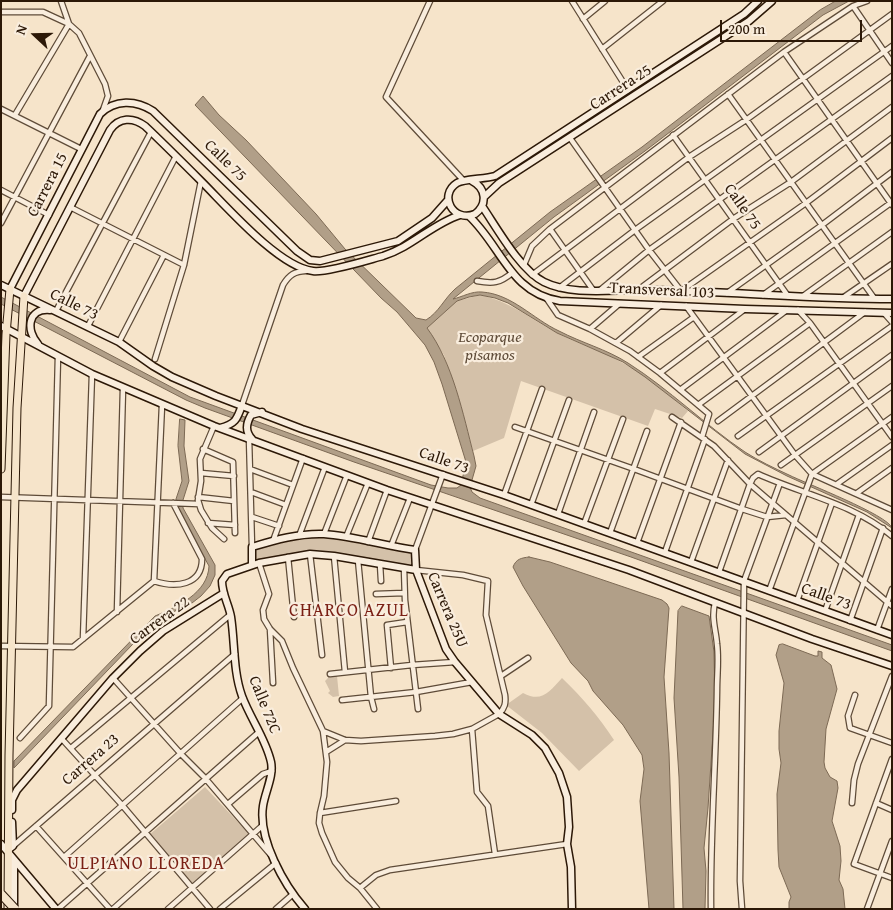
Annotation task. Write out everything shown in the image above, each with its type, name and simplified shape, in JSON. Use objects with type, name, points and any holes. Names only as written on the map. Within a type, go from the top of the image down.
[{"type":"highway","points":[[1,894],[14,909]]},
{"type":"main road","name":"Carrera 25","points":[[463,180],[472,181],[495,176],[744,14],[758,1]]},
{"type":"main road","name":"Carrera 25","points":[[484,197],[499,183],[749,21],[772,1]]},
{"type":"main road","name":"Calle 75","points":[[100,114],[108,107],[120,103],[140,104],[153,111],[302,256],[310,260],[320,261],[398,241],[436,215],[448,200]]},
{"type":"main road","name":"Carrera 15","points":[[10,291],[100,114]]},
{"type":"main road","name":"Calle 75","points":[[124,120],[136,121],[151,132],[244,225],[292,264],[311,271]]},
{"type":"main road","name":"Carrera 15","points":[[24,298],[110,130],[114,124],[124,120]]},
{"type":"main road","points":[[460,215],[452,209],[448,200],[452,187],[463,180]]},
{"type":"main road","points":[[311,271],[323,271],[384,256],[410,244],[443,221],[460,215],[469,216],[477,213],[482,206],[484,197],[480,187],[472,181]]},
{"type":"main road","name":"Transversal 103","points":[[482,206],[513,252],[532,275],[559,288],[596,291],[680,291],[892,299]]},
{"type":"main road","name":"Transversal 103","points":[[469,216],[489,238],[512,272],[527,288],[547,299],[745,309],[892,313]]},
{"type":"main road","points":[[1,283],[17,275]]},
{"type":"main road","name":"Calle 73","points":[[1,283],[10,291],[119,342],[152,366],[172,377],[302,429],[442,478],[456,479],[504,495],[719,572],[744,584],[770,591],[892,635]]},
{"type":"main road","points":[[30,284],[31,294],[39,303]]},
{"type":"main road","points":[[609,302],[605,300],[604,296],[610,290]]},
{"type":"main road","points":[[1,469],[5,326],[10,291]]},
{"type":"main road","points":[[14,909],[9,755],[15,498],[24,298]]},
{"type":"main road","points":[[38,345],[32,337],[30,329],[31,320],[37,312],[48,309],[56,312]]},
{"type":"main road","points":[[5,326],[92,374],[217,427],[387,490],[432,503],[628,570],[819,642],[892,666]]},
{"type":"main road","points":[[217,427],[227,426],[234,422],[242,405]]},
{"type":"main road","points":[[250,438],[247,425],[251,415],[263,412]]},
{"type":"main road","points":[[252,566],[252,547],[299,536],[324,534],[415,550]]},
{"type":"main road","name":"Carrera 25U","points":[[415,550],[416,570],[441,638],[455,662],[499,714],[532,736],[545,748],[559,773],[567,798],[569,827],[567,844],[571,868],[572,909]]},
{"type":"main road","points":[[224,593],[222,584],[224,576],[230,572],[259,563],[310,554],[334,556],[416,570]]},
{"type":"main road","name":"Calle 72C","points":[[224,593],[230,615],[238,683],[271,760],[272,771]]},
{"type":"main road","name":"Carrera 22","points":[[12,853],[12,807],[14,794],[113,678],[151,641],[224,593]]},
{"type":"main road","points":[[272,771],[262,808],[262,826],[272,856],[292,895],[305,909]]},
{"type":"main road","points":[[1,844],[12,853],[57,909]]},
{"type":"main road","points":[[8,909],[12,853]]},
{"type":"street","points":[[15,115],[69,24],[61,1]]},
{"type":"street","points":[[430,1],[386,97],[463,180]]},
{"type":"street","points":[[583,18],[605,1]]},
{"type":"street","points":[[602,49],[663,1]]},
{"type":"street","points":[[524,265],[532,246],[550,229],[604,187],[784,52],[853,6],[867,1]]},
{"type":"street","points":[[575,2],[628,90]]},
{"type":"street","points":[[853,6],[892,63]]},
{"type":"street","points":[[1,12],[43,12],[69,24],[79,34],[107,91],[107,101],[100,114]]},
{"type":"street","points":[[532,275],[689,157],[746,120],[892,14]]},
{"type":"street","points":[[559,288],[816,98],[892,46]]},
{"type":"street","points":[[763,295],[891,204],[784,52]]},
{"type":"street","points":[[1,223],[90,56]]},
{"type":"street","points":[[550,229],[596,291],[719,199],[892,76]]},
{"type":"street","points":[[728,94],[874,298]]},
{"type":"street","points":[[638,290],[733,219],[791,182],[892,107]]},
{"type":"street","points":[[1,109],[81,150]]},
{"type":"street","points":[[56,312],[151,132]]},
{"type":"street","name":"Calle 75","points":[[674,135],[788,296]]},
{"type":"street","points":[[570,138],[680,291],[806,203],[892,138]]},
{"type":"street","points":[[88,326],[176,156]]},
{"type":"street","points":[[726,294],[892,172]]},
{"type":"street","points":[[155,359],[184,265],[201,181]]},
{"type":"street","points":[[1,190],[49,215]]},
{"type":"street","points":[[70,207],[184,265]]},
{"type":"street","points":[[803,296],[892,232]]},
{"type":"street","points":[[119,342],[164,255]]},
{"type":"street","points":[[844,297],[892,264]]},
{"type":"street","points":[[242,405],[283,285],[293,273],[311,271]]},
{"type":"street","points":[[477,281],[502,281],[512,272]]},
{"type":"street","points":[[884,299],[892,293]]},
{"type":"street","points":[[547,299],[554,312],[558,315],[590,329],[638,356],[710,414],[688,489],[665,552]]},
{"type":"street","points":[[590,329],[620,303]]},
{"type":"street","points":[[616,343],[662,305]]},
{"type":"street","points":[[686,306],[811,477],[837,484],[856,494],[890,507]]},
{"type":"street","points":[[660,373],[745,309]]},
{"type":"street","points":[[680,390],[788,310]]},
{"type":"street","points":[[798,310],[810,323],[892,437]]},
{"type":"street","points":[[718,421],[865,312]]},
{"type":"street","points":[[738,436],[892,324],[884,312]]},
{"type":"street","points":[[638,356],[694,317]]},
{"type":"street","points":[[698,405],[810,323]]},
{"type":"street","points":[[20,738],[49,706],[58,356]]},
{"type":"street","points":[[759,452],[892,356]]},
{"type":"street","points":[[83,638],[92,374]]},
{"type":"street","points":[[781,465],[892,386]]},
{"type":"street","points":[[117,612],[124,388]]},
{"type":"street","points":[[504,495],[542,389]]},
{"type":"street","points":[[531,505],[569,400]]},
{"type":"street","points":[[1,646],[73,646],[154,581],[162,404]]},
{"type":"street","points":[[558,514],[594,412]]},
{"type":"street","points":[[672,417],[714,446],[750,484],[892,606]]},
{"type":"street","points":[[770,591],[811,477],[892,417]]},
{"type":"street","points":[[584,524],[623,419]]},
{"type":"street","points":[[637,543],[681,422]]},
{"type":"street","points":[[217,427],[203,449],[200,459],[201,481],[198,497],[199,504],[208,523],[224,539]]},
{"type":"street","points":[[515,428],[608,459],[742,509],[768,517],[786,515]]},
{"type":"street","points":[[610,533],[647,431]]},
{"type":"street","points":[[250,438],[252,547]]},
{"type":"street","points":[[837,484],[892,445]]},
{"type":"street","points":[[203,449],[234,462],[235,533]]},
{"type":"street","points":[[273,541],[303,458]]},
{"type":"street","points":[[692,562],[728,460]]},
{"type":"street","points":[[299,536],[325,467]]},
{"type":"street","points":[[856,494],[892,468]]},
{"type":"street","points":[[250,469],[293,485]]},
{"type":"street","points":[[201,473],[234,476]]},
{"type":"street","points":[[719,572],[750,484],[758,474],[780,484],[806,491],[858,515],[883,528],[892,536]]},
{"type":"street","points":[[324,534],[347,475]]},
{"type":"street","name":"Carrera 25U","points":[[415,550],[442,478]]},
{"type":"street","points":[[346,538],[368,483]]},
{"type":"street","points":[[742,909],[740,881],[740,792],[745,614],[744,584],[780,484]]},
{"type":"street","points":[[368,542],[387,490]]},
{"type":"street","points":[[251,492],[286,505]]},
{"type":"street","points":[[1,497],[185,502],[199,504]]},
{"type":"street","points":[[198,497],[234,501]]},
{"type":"street","points":[[391,546],[410,498]]},
{"type":"street","name":"Carrera 22","points":[[154,581],[165,585],[179,585],[196,577],[202,566],[202,558],[174,503]]},
{"type":"street","points":[[797,601],[832,503]]},
{"type":"street","points":[[825,611],[858,515]]},
{"type":"street","points":[[252,517],[278,526]]},
{"type":"street","points":[[208,523],[235,525]]},
{"type":"street","points":[[850,621],[883,528]]},
{"type":"street","points":[[310,554],[322,655]]},
{"type":"street","points":[[334,556],[345,672]]},
{"type":"street","points":[[288,557],[294,617]]},
{"type":"street","points":[[358,560],[371,697],[374,709]]},
{"type":"street","points":[[259,563],[269,594],[263,615],[270,629],[282,641],[323,731],[326,752],[326,779],[319,823],[322,833],[334,862],[360,888],[377,909]]},
{"type":"street","points":[[380,564],[381,581]]},
{"type":"street","name":"Carrera 25U","points":[[404,568],[404,593],[418,709]]},
{"type":"street","points":[[323,731],[345,740],[376,740],[453,734],[472,729],[499,714],[505,706],[505,695],[486,615],[488,581],[463,575],[416,570]]},
{"type":"street","points":[[877,630],[892,589]]},
{"type":"street","points":[[376,594],[404,593]]},
{"type":"street","points":[[711,909],[718,644],[713,622],[715,603]]},
{"type":"street","points":[[71,748],[132,699],[230,615]]},
{"type":"street","points":[[391,668],[387,625],[407,622]]},
{"type":"street","points":[[270,629],[273,683]]},
{"type":"street","name":"Carrera 23","points":[[12,853],[36,826],[235,654]]},
{"type":"street","points":[[501,676],[528,658]]},
{"type":"street","points":[[330,674],[455,662]]},
{"type":"street","points":[[852,803],[854,780],[892,676]]},
{"type":"street","points":[[113,678],[205,778],[272,856]]},
{"type":"street","points":[[342,700],[416,692],[472,682]]},
{"type":"street","points":[[855,695],[848,716],[850,728],[892,743]]},
{"type":"street","points":[[64,857],[243,698]]},
{"type":"street","points":[[472,729],[477,792],[488,806],[495,854]]},
{"type":"street","points":[[57,909],[259,732]]},
{"type":"street","points":[[61,738],[122,805],[210,909]]},
{"type":"street","points":[[326,752],[345,740]]},
{"type":"street","points":[[892,759],[854,864],[892,878]]},
{"type":"street","points":[[228,804],[263,774],[272,771]]},
{"type":"street","points":[[320,813],[396,800]]},
{"type":"street","points":[[876,803],[892,810]]},
{"type":"street","points":[[36,826],[112,909],[168,860]]},
{"type":"street","points":[[168,909],[262,826]]},
{"type":"street","points":[[867,909],[892,841]]},
{"type":"street","points":[[360,888],[376,875],[390,870],[567,844]]},
{"type":"street","points":[[220,909],[276,863]]},
{"type":"street","points":[[276,909],[292,895]]},
{"type":"green space","name":"Ecoparque pisamos","points":[[480,295],[500,301],[555,332],[605,354],[639,372],[688,411],[682,418],[655,409],[648,426],[521,381],[504,438],[473,451],[444,355],[426,328],[457,301]]},
{"type":"green space","points":[[323,537],[412,553],[412,567],[310,551],[287,554],[255,562],[254,550],[299,539]]},
{"type":"green space","points":[[337,676],[339,696],[333,697],[328,693],[330,691],[325,681],[329,677]]},
{"type":"green space","points":[[562,678],[590,708],[614,740],[579,771],[542,733],[506,705],[523,693],[535,697],[545,694]]},
{"type":"green space","points":[[205,787],[250,835],[193,885],[149,835]]},
{"type":"shaded area","points":[[836,1],[849,1],[823,15],[645,151],[554,217],[453,299],[471,293],[482,292],[503,297],[513,302],[549,326],[628,363],[750,455],[876,515],[887,522],[892,528],[867,512],[787,476],[745,454],[623,362],[557,333],[508,303],[480,295],[469,297],[457,301],[427,328],[444,357],[456,389],[476,466],[470,487],[472,492],[480,498],[892,645],[892,651],[631,557],[354,462],[205,408],[186,400],[1,304],[1,297],[190,397],[431,485],[457,488],[461,485],[466,462],[442,384],[425,345],[397,312],[381,298],[195,105],[203,96],[219,115],[246,140],[316,214],[345,249],[416,318],[426,320],[455,289],[550,212],[642,147],[820,10]]},
{"type":"shaded area","points":[[180,419],[185,420],[184,446],[189,481],[183,500],[183,508],[215,565],[215,575],[210,586],[192,603],[156,620],[14,768],[14,761],[155,616],[190,598],[203,584],[207,576],[209,566],[177,509],[176,499],[182,481],[178,446]]},
{"type":"shaded area","points":[[529,557],[550,562],[662,600],[669,608],[664,677],[669,753],[674,909],[649,909],[640,801],[644,769],[642,755],[623,725],[571,663],[523,586],[513,567],[519,559]]},
{"type":"shaded area","points":[[682,606],[709,616],[714,652],[715,703],[704,848],[706,871],[705,909],[683,909],[679,777],[674,698],[678,611]]},
{"type":"shaded area","points":[[783,644],[815,656],[818,656],[818,651],[822,652],[822,658],[831,665],[837,689],[826,729],[824,762],[830,777],[837,781],[838,788],[832,821],[840,846],[839,880],[843,889],[845,909],[789,909],[791,897],[779,867],[777,794],[781,763],[779,731],[784,683],[776,655],[779,645]]},
{"type":"district","name":"CHARCO AZUL","points":[[349,611]]},
{"type":"district","name":"ULPIANO LLOREDA","points":[[146,864]]}]
